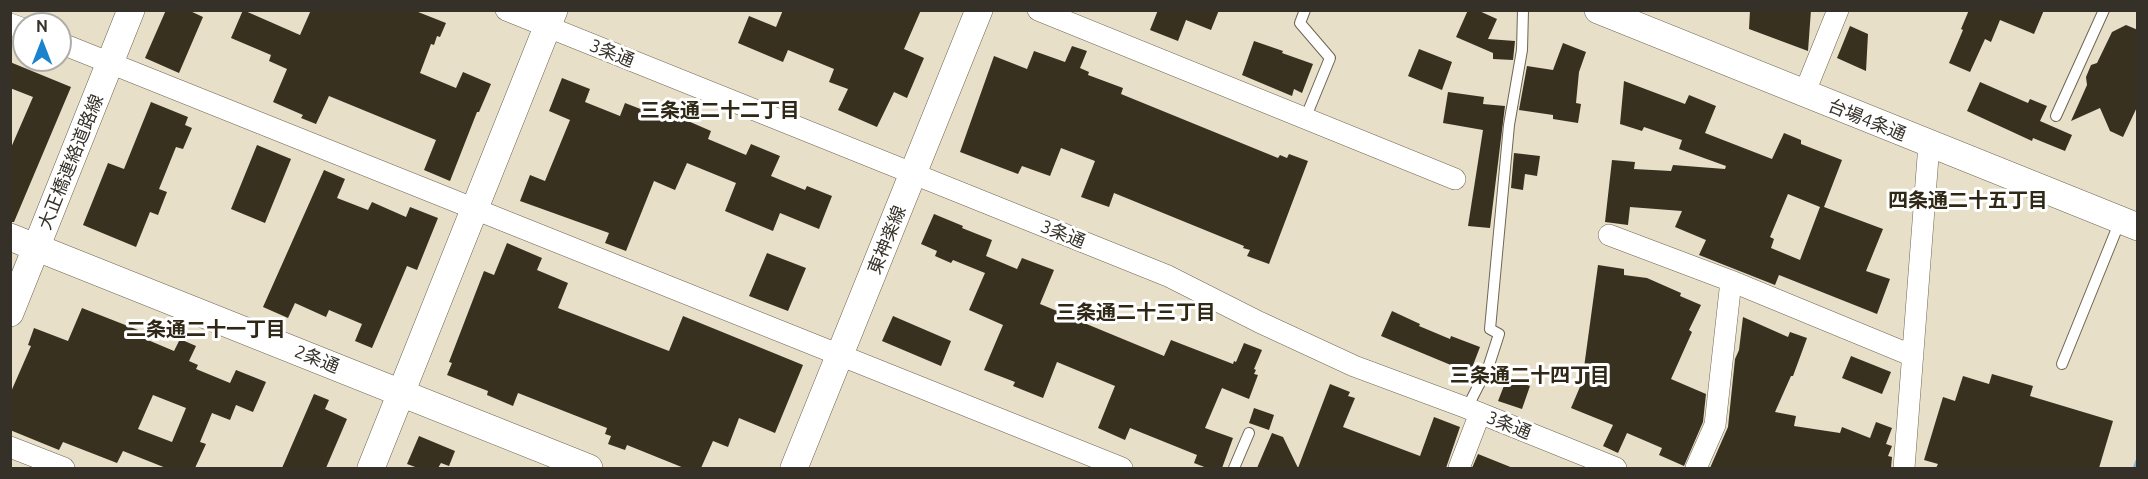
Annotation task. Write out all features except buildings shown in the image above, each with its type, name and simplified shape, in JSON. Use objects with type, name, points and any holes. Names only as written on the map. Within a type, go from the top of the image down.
[{"type":"street","name":"大正橋連絡道路線","points":[[10,313],[131,10]]},
{"type":"street","name":"3条通","points":[[506,10],[551,19],[913,175],[1168,276],[1354,366],[1473,410],[1616,468]]},
{"type":"street","name":"東神楽線","points":[[794,468],[979,10]]},
{"type":"street","points":[[1038,10],[1455,179]]},
{"type":"street","name":"台場4条通","points":[[1598,10],[2129,224]]},
{"type":"street","points":[[1804,94],[1838,10]]},
{"type":"street","points":[[371,468],[551,19]]},
{"type":"street","points":[[72,48],[1122,468]]},
{"type":"street","points":[[1904,468],[1929,144]]},
{"type":"street","points":[[1609,235],[1731,281],[1913,356]]},
{"type":"street","name":"2条通","points":[[10,237],[589,468]]},
{"type":"street","points":[[1696,468],[1715,425],[1731,281]]},
{"type":"street","points":[[1459,468],[1473,410]]},
{"type":"street","points":[[10,447],[64,468]]},
{"type":"lane","points":[[1305,10],[1300,23],[1330,58],[1305,119]]},
{"type":"lane","points":[[1473,410],[1499,334],[1490,329],[1508,136],[1522,50],[1523,10]]},
{"type":"lane","points":[[2055,116],[2104,10]]},
{"type":"lane","points":[[2062,364],[2129,224]]},
{"type":"lane","points":[[1234,468],[1249,433]]},
{"type":"waterway","points":[[2136,468],[2138,462]]},
{"type":"district","name":"三条通二十二丁目","points":[[720,110]]},
{"type":"district","name":"四条通二十五丁目","points":[[1968,200]]},
{"type":"district","name":"三条通二十三丁目","points":[[1136,312]]},
{"type":"district","name":"二条通二十一丁目","points":[[206,329]]},
{"type":"district","name":"三条通二十四丁目","points":[[1530,375]]}]
